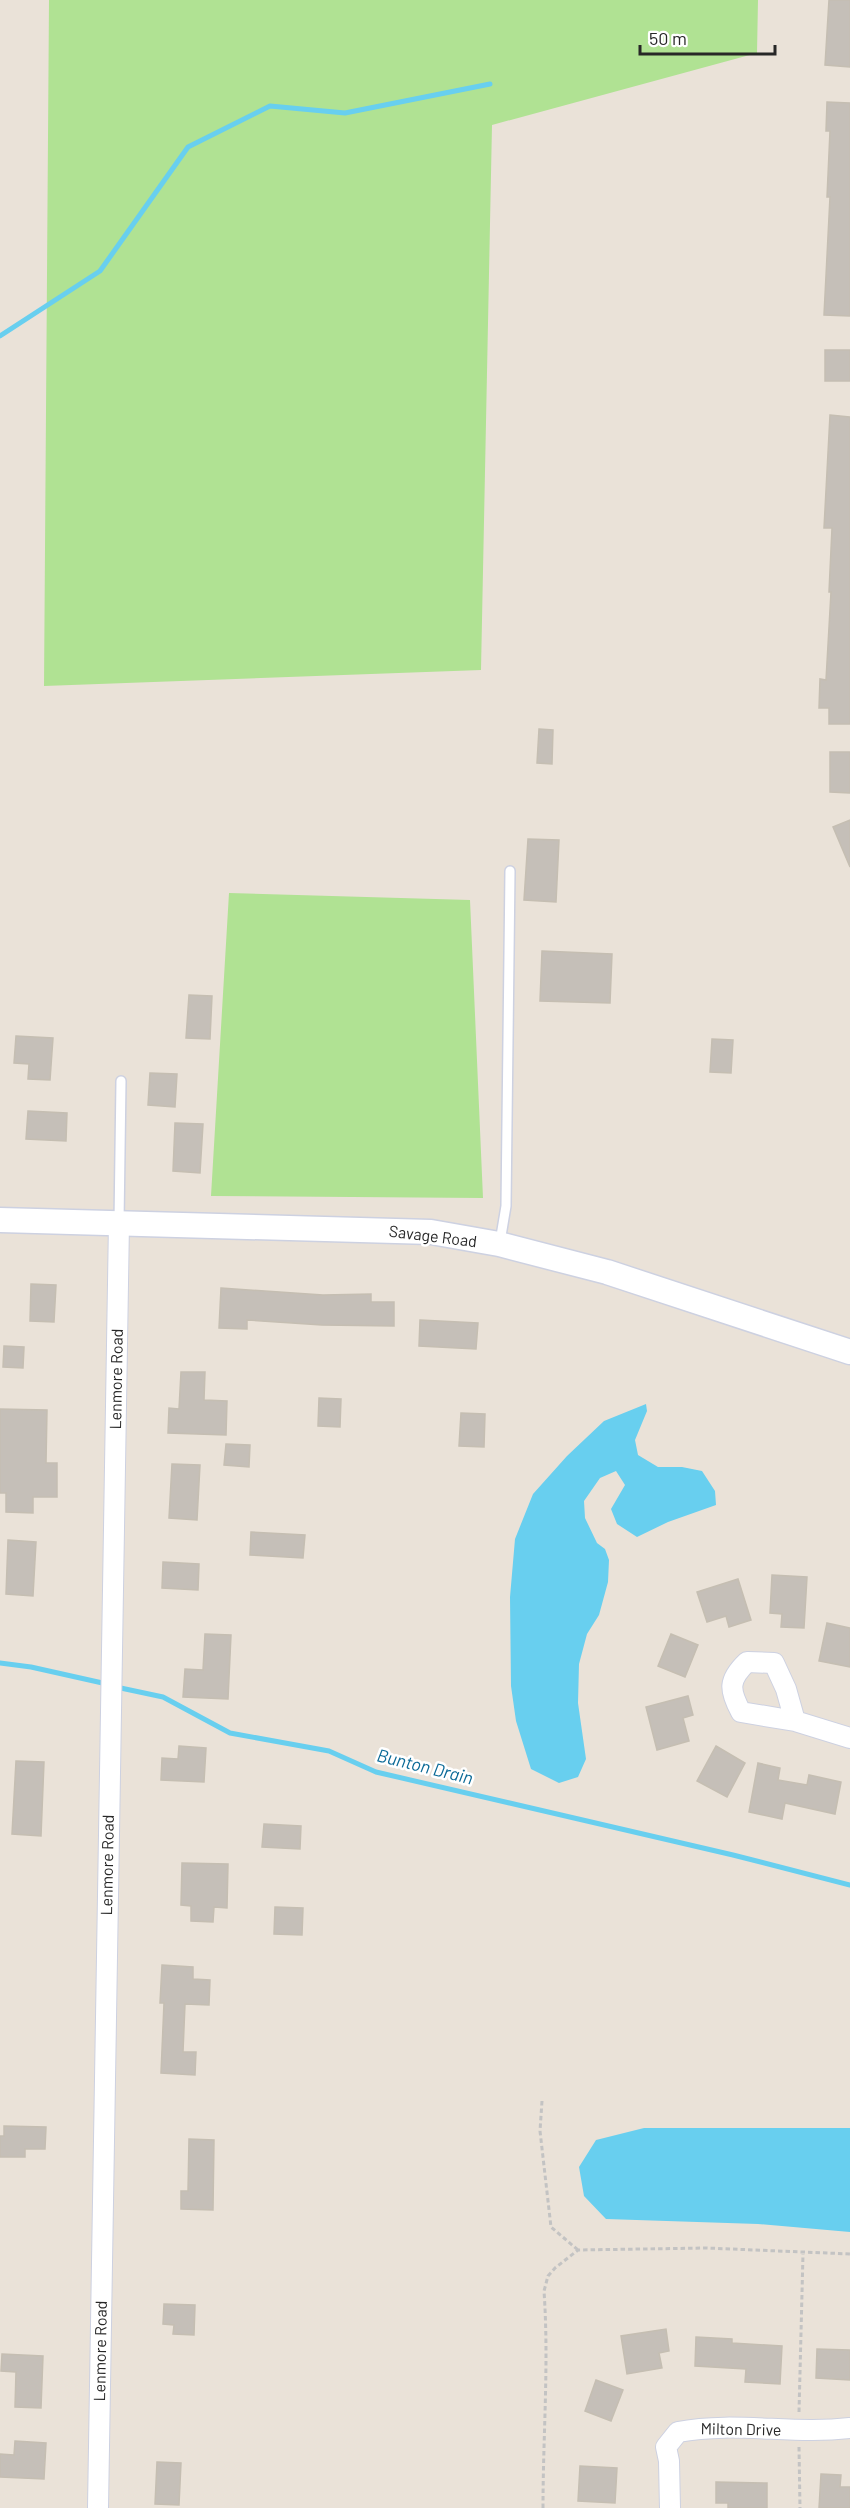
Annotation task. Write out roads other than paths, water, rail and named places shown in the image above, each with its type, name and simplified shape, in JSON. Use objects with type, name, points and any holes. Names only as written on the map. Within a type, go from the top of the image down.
[{"type":"street","name":"Savage Road","points":[[0,1220],[431,1232],[499,1244],[607,1272],[850,1352]]},
{"type":"street","name":"Lenmore Road","points":[[98,2508],[119,1222]]},
{"type":"street","points":[[795,1721],[850,1738]]},
{"type":"street","name":"Milton Drive","points":[[670,2508],[669,2461],[666,2447],[678,2432],[704,2427],[823,2431],[850,2428]]},
{"type":"lane","points":[[499,1244],[506,1206],[510,872]]},
{"type":"lane","points":[[119,1222],[122,1081]]},
{"type":"water","points":[[646,1404],[647,1411],[635,1440],[638,1455],[658,1467],[682,1467],[702,1471],[715,1491],[716,1505],[668,1522],[637,1537],[617,1524],[611,1509],[625,1485],[616,1471],[600,1478],[584,1501],[585,1518],[597,1543],[605,1549],[609,1560],[608,1582],[599,1615],[587,1634],[579,1664],[578,1703],[586,1759],[578,1777],[559,1783],[531,1769],[516,1721],[511,1686],[510,1597],[515,1539],[533,1494],[567,1456],[604,1421]]},
{"type":"water","points":[[644,2128],[850,2128],[850,2232],[758,2224],[606,2219],[584,2196],[579,2167],[596,2140]]},
{"type":"waterway","points":[[0,336],[100,271],[188,147],[270,106],[345,113],[490,84]]},
{"type":"waterway","name":"Bunton Drain","points":[[0,1663],[31,1667],[107,1684]]},
{"type":"waterway","name":"Bunton Drain","points":[[116,1687],[163,1697],[230,1733],[329,1751],[376,1772],[733,1855],[850,1885]]}]
